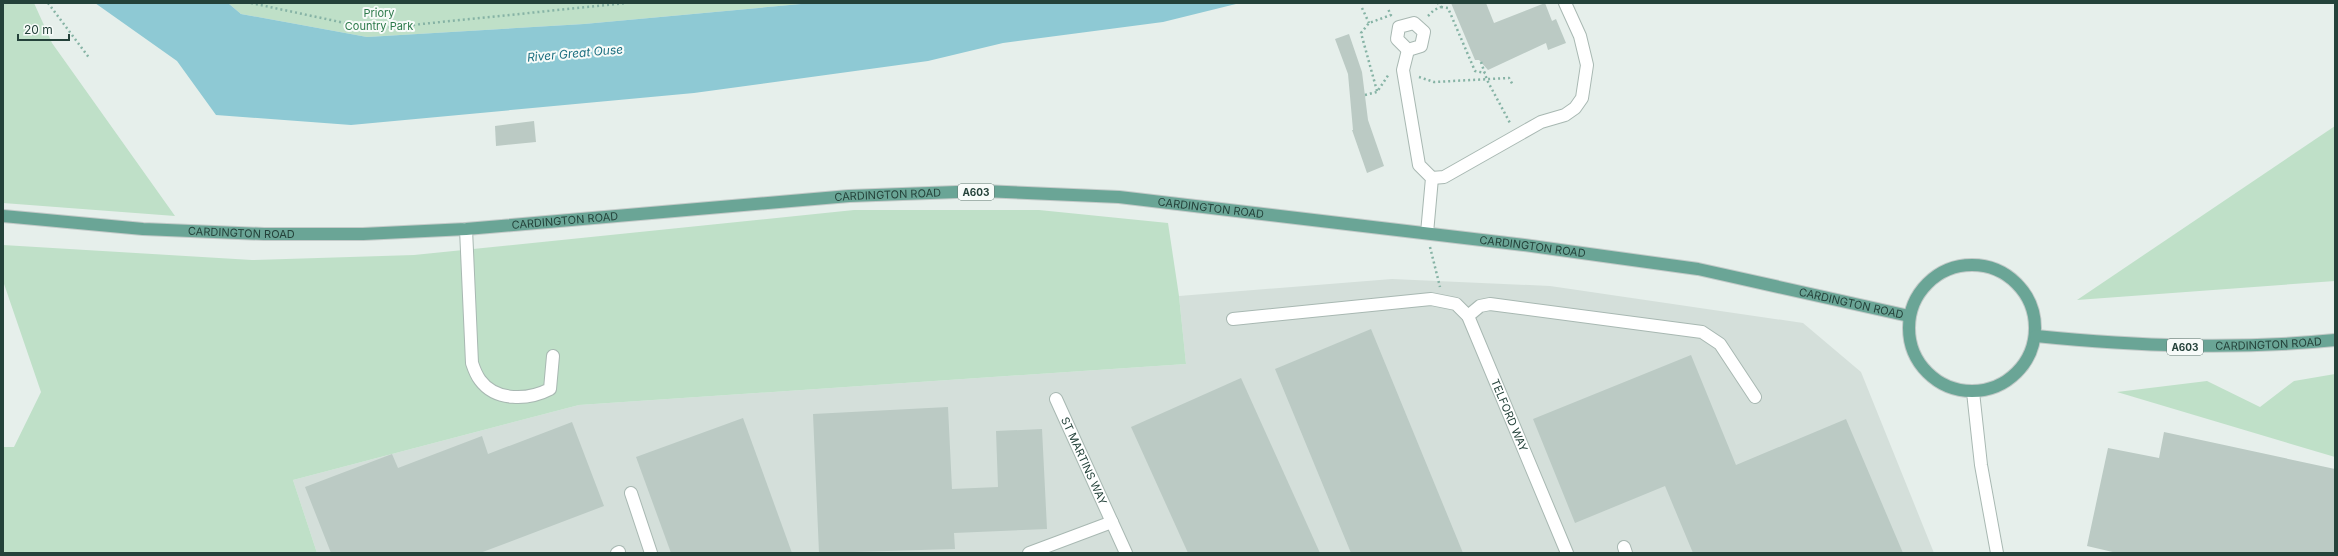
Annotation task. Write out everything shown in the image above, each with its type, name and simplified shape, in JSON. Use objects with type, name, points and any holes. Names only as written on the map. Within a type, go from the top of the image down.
[{"type":"main road","name":"CARDINGTON ROAD","points":[[3,216],[143,229],[264,234],[362,234],[466,229],[849,196],[983,191],[1119,197],[1427,233],[1698,269],[1795,289],[1909,316]]},
{"type":"main road","points":[[1975,264],[2006,273],[2024,291],[2034,313],[2036,336],[2028,358],[2014,376],[1992,389],[1973,392],[1948,387],[1927,374],[1910,347],[1909,316],[1921,288],[1945,270],[1975,264]]},
{"type":"main road","name":"CARDINGTON ROAD","points":[[2036,336],[2107,343],[2184,347],[2279,346],[2335,340]]},
{"type":"street","points":[[1432,178],[1444,177],[1518,137],[1541,122],[1565,115],[1575,108],[1582,98],[1587,65],[1580,36],[1565,3]]},
{"type":"street","points":[[1406,55],[1421,46],[1424,32],[1414,23],[1400,27],[1397,39],[1406,55],[1403,70],[1420,165],[1432,178],[1427,233]]},
{"type":"street","points":[[466,229],[472,363],[480,381],[495,393],[516,397],[538,396],[550,389],[553,356]]},
{"type":"street","points":[[1233,319],[1437,300]]},
{"type":"street","name":"TELFORD WAY","points":[[1437,300],[1456,304],[1468,316],[1562,551]]},
{"type":"street","points":[[1468,316],[1480,306],[1490,304],[1702,332],[1720,344],[1755,397]]},
{"type":"street","points":[[1973,392],[1980,457],[1997,553]]},
{"type":"street","name":"ST MARTINS WAY","points":[[1056,399],[1126,553]]},
{"type":"street","points":[[631,493],[651,553]]},
{"type":"street","points":[[1029,553],[1112,522]]},
{"type":"path","points":[[48,3],[90,59]]},
{"type":"path","points":[[251,3],[373,29],[626,3]]},
{"type":"path","points":[[1438,3],[1441,7]]},
{"type":"path","points":[[1419,27],[1434,10],[1441,7],[1448,8],[1475,71],[1485,73]]},
{"type":"path","points":[[1362,8],[1369,23]]},
{"type":"path","points":[[1377,92],[1361,33],[1369,23],[1391,15],[1388,9]]},
{"type":"path","points":[[1365,95],[1377,92],[1397,62],[1406,55],[1411,63],[1413,73],[1422,80],[1434,82],[1509,78],[1513,85]]},
{"type":"path","points":[[1481,62],[1486,80],[1518,137]]},
{"type":"path","points":[[1427,233],[1437,300]]},
{"type":"shaded area","points":[[1392,279],[1550,286],[1803,323],[1861,372],[1934,553],[317,553],[293,480],[579,405],[1186,364],[1179,296]]},
{"type":"green space","points":[[3,3],[34,3],[52,43],[175,216],[3,203]]},
{"type":"green space","name":"Priory Country Park","points":[[228,3],[812,3],[584,24],[367,37],[241,14]]},
{"type":"green space","points":[[2335,126],[2335,281],[2077,300]]},
{"type":"green space","points":[[854,210],[1039,210],[1168,223],[1179,296],[1186,364],[579,405],[293,480],[317,553],[3,553],[3,447],[14,447],[41,392],[3,281],[3,245],[252,260],[414,255]]},
{"type":"green space","points":[[2335,374],[2335,457],[2117,392],[2207,381],[2260,407],[2294,381]]},
{"type":"water","name":"River Great Ouse","points":[[95,3],[228,3],[241,14],[367,37],[584,24],[812,3],[1240,3],[1163,22],[1003,43],[928,61],[694,93],[351,125],[216,115],[177,61]]},
{"type":"building","points":[[1451,3],[1486,3],[1494,23],[1545,3],[1552,21],[1556,19],[1566,43],[1548,50],[1546,43],[1488,70],[1479,60],[1475,60]]},
{"type":"building","points":[[1349,34],[1362,72],[1368,120],[1384,166],[1367,173],[1352,130],[1348,74],[1335,39]]},
{"type":"building","points":[[534,121],[536,142],[496,146],[495,126]]},
{"type":"building","points":[[1371,329],[1463,553],[1351,553],[1275,369]]},
{"type":"building","points":[[1691,355],[1736,465],[1846,419],[1903,553],[1693,553],[1665,486],[1575,523],[1533,419]]},
{"type":"building","points":[[1241,378],[1320,553],[1188,553],[1131,427]]},
{"type":"building","points":[[948,407],[952,489],[998,487],[996,431],[1042,429],[1047,529],[954,533],[955,549],[819,553],[813,414]]},
{"type":"building","points":[[743,418],[792,553],[671,553],[636,457]]},
{"type":"building","points":[[572,422],[604,506],[480,553],[331,553],[305,487],[392,454],[398,468],[482,436],[488,454]]},
{"type":"building","points":[[2164,432],[2335,469],[2335,553],[2117,553],[2087,546],[2108,448],[2159,458]]}]
